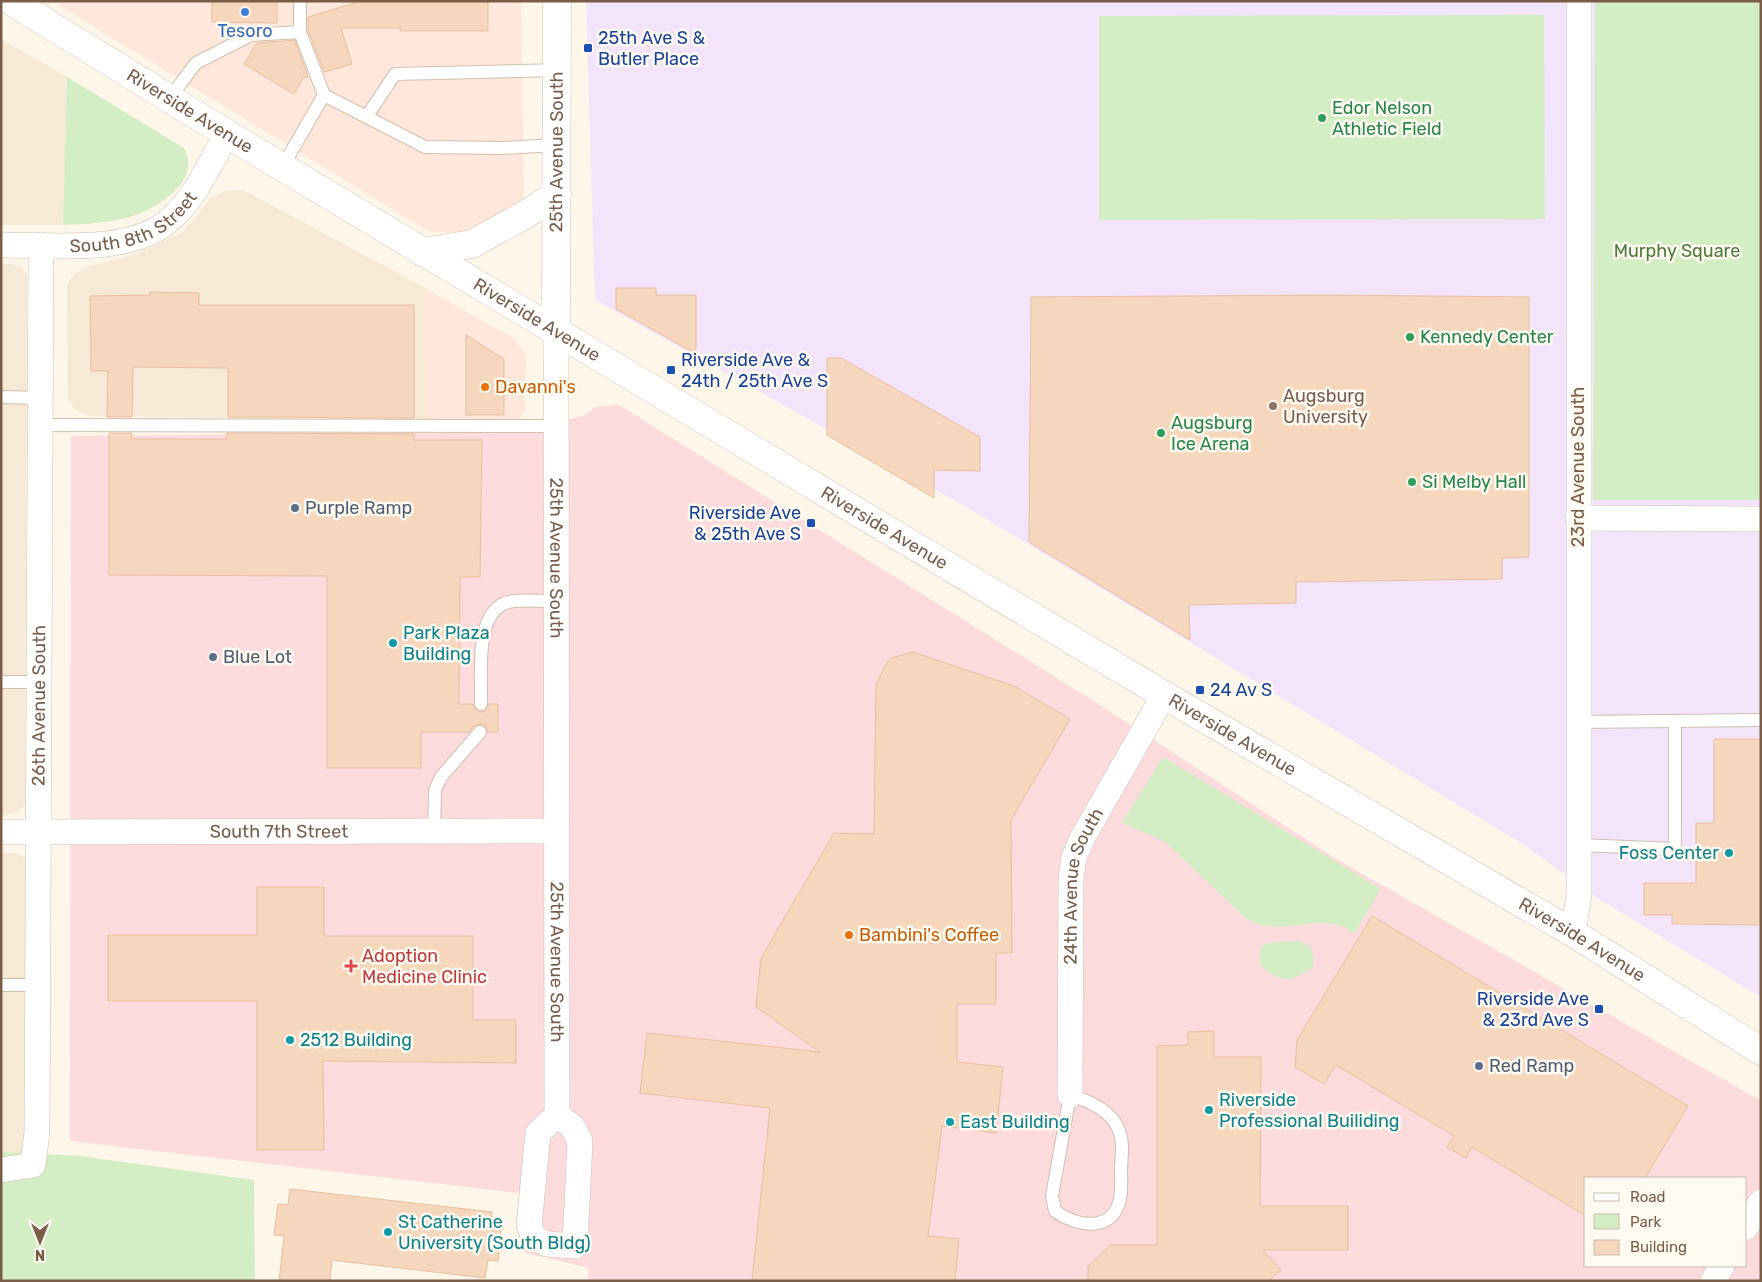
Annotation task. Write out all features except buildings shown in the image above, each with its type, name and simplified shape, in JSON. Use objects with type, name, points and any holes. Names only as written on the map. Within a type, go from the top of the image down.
[{"type":"street","name":"Riverside Avenue","points":[[11,1],[422,252],[556,330],[1164,695],[1573,933],[1761,1051]]},
{"type":"street","name":"25th Avenue South","points":[[557,1],[555,426],[557,1115]]},
{"type":"street","name":"23rd Avenue South","points":[[1573,933],[1579,896],[1579,1]]},
{"type":"street","name":"South 8th Street","points":[[1,245],[110,245],[141,238],[168,222],[187,200],[227,134]]},
{"type":"street","points":[[422,252],[472,244],[523,216],[557,194]]},
{"type":"street","name":"26th Avenue South","points":[[1,1170],[33,1165],[37,1132],[41,245]]},
{"type":"street","points":[[1578,518],[1761,518]]},
{"type":"street","name":"24th Avenue South","points":[[1070,1096],[1071,879],[1074,857],[1083,837],[1164,695]]},
{"type":"street","name":"South 7th Street","points":[[1,832],[556,831]]},
{"type":"street","points":[[557,1115],[572,1126],[580,1141],[575,1246],[547,1244],[534,1238],[529,1225],[538,1133],[557,1115]]},
{"type":"street","points":[[1747,1225],[1761,1202]]},
{"type":"street","points":[[1713,1281],[1721,1267]]},
{"type":"lane","points":[[300,1],[300,32],[324,95],[425,147],[504,148],[556,145]]},
{"type":"lane","points":[[170,99],[196,63],[252,35],[300,32]]},
{"type":"lane","points":[[367,116],[395,74],[557,70]]},
{"type":"lane","points":[[283,166],[324,95]]},
{"type":"lane","points":[[1,397],[40,398]]},
{"type":"lane","points":[[40,425],[555,426]]},
{"type":"lane","points":[[480,704],[483,630],[490,614],[505,603],[555,601]]},
{"type":"lane","points":[[1,682],[39,682]]},
{"type":"lane","points":[[1579,722],[1761,720]]},
{"type":"lane","points":[[1579,845],[1675,849],[1675,721]]},
{"type":"lane","points":[[434,832],[435,790],[441,777],[480,732]]},
{"type":"lane","points":[[1,986],[38,986]]},
{"type":"lane","points":[[1070,1096],[1091,1102],[1117,1124],[1122,1140],[1120,1199],[1113,1214],[1099,1223],[1088,1225],[1069,1221],[1055,1211],[1052,1196],[1070,1096]]},
{"type":"shaded area","points":[[59,1],[521,1],[523,199],[464,234],[428,231],[60,6]]},
{"type":"shaded area","name":"Augsburg University","points":[[586,1],[1761,1],[1761,997],[1594,896],[1526,846],[975,512],[595,300]]},
{"type":"shaded area","points":[[1,39],[67,77],[63,225],[1,225]]},
{"type":"shaded area","points":[[227,190],[244,190],[425,288],[426,419],[90,416],[75,410],[68,398],[67,285],[73,275],[87,267],[139,253],[183,232],[211,198]]},
{"type":"shaded area","points":[[1,264],[11,264],[22,268],[27,275],[25,805],[18,812],[1,816]]},
{"type":"shaded area","points":[[425,288],[516,340],[526,356],[525,411],[519,418],[509,420],[426,419]]},
{"type":"shaded area","points":[[619,405],[1100,705],[1338,860],[1761,1101],[1761,1281],[587,1281],[589,1268],[522,1252],[516,1224],[519,1193],[70,1141],[71,436],[511,432],[583,416],[596,407]]},
{"type":"shaded area","points":[[1,853],[17,853],[26,859],[32,1154],[1,1152]]},
{"type":"green space","name":"Murphy Square","points":[[1595,1],[1761,1],[1761,500],[1593,500]]},
{"type":"green space","name":"Edor Nelson Athletic Field","points":[[1544,15],[1545,219],[1099,220],[1099,16]]},
{"type":"green space","points":[[67,77],[184,148],[188,158],[187,172],[179,186],[167,198],[154,207],[126,218],[95,223],[63,225]]},
{"type":"green space","points":[[1163,757],[1381,889],[1354,934],[1343,927],[1332,924],[1321,923],[1273,927],[1261,925],[1247,919],[1164,841],[1122,823]]},
{"type":"green space","points":[[1299,941],[1312,951],[1313,967],[1298,976],[1286,979],[1274,976],[1261,966],[1259,957],[1261,947],[1267,943]]},
{"type":"green space","points":[[1,1152],[80,1156],[254,1180],[255,1281],[1,1281]]},
{"type":"place","name":"Tesoro","points":[[245,12]]},
{"type":"place","name":"25th Ave S & Butler Place","points":[[588,48]]},
{"type":"place","name":"Edor Nelson Athletic Field","points":[[1322,118]]},
{"type":"place","name":"Kennedy Center","points":[[1410,337]]},
{"type":"place","name":"Riverside Ave & 24th / 25th Ave S","points":[[671,370]]},
{"type":"place","name":"Davanni's","points":[[485,387]]},
{"type":"place","name":"Augsburg University","points":[[1273,406]]},
{"type":"place","name":"Augsburg Ice Arena","points":[[1161,433]]},
{"type":"place","name":"Si Melby Hall","points":[[1412,482]]},
{"type":"place","name":"Purple Ramp","points":[[295,508]]},
{"type":"place","name":"Riverside Ave & 25th Ave S","points":[[811,523]]},
{"type":"place","name":"Park Plaza Building","points":[[393,643]]},
{"type":"place","name":"Blue Lot","points":[[213,657]]},
{"type":"place","name":"24 Av S","points":[[1200,690]]},
{"type":"place","name":"Foss Center","points":[[1729,853]]},
{"type":"place","name":"Bambini's Coffee","points":[[849,935]]},
{"type":"place","name":"Adoption Medicine Clinic","points":[[351,966]]},
{"type":"place","name":"Riverside Ave & 23rd Ave S","points":[[1599,1009]]},
{"type":"place","name":"2512 Building","points":[[290,1040]]},
{"type":"place","name":"Red Ramp","points":[[1479,1066]]},
{"type":"place","name":"Riverside Professional Builiding","points":[[1209,1110]]},
{"type":"place","name":"East Building","points":[[950,1122]]},
{"type":"place","name":"St Catherine University (South Bldg)","points":[[388,1232]]}]
